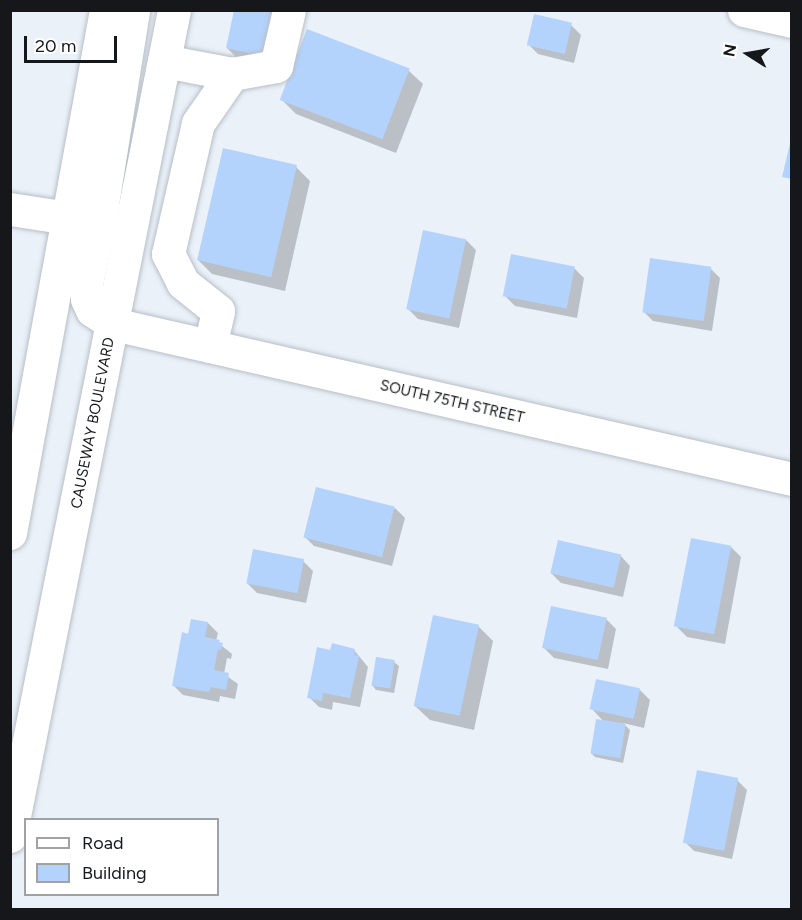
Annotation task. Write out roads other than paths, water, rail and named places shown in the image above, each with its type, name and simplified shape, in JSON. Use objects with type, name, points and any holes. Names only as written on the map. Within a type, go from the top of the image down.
[{"type":"main road","points":[[10,533],[18,447],[68,218],[106,10]]},
{"type":"main road","points":[[113,324],[92,310],[87,299],[86,284],[100,217],[133,10]]},
{"type":"main road","name":"CAUSEWAY BOULEVARD","points":[[10,836],[174,10]]},
{"type":"main road","points":[[164,61],[232,74],[276,66],[289,10]]},
{"type":"main road","points":[[744,10],[792,21]]},
{"type":"main road","points":[[210,346],[218,311],[183,284],[168,254],[198,123],[232,74]]},
{"type":"main road","points":[[139,189],[182,195]]},
{"type":"main road","points":[[10,209],[68,218]]},
{"type":"main road","name":"SOUTH 75TH STREET","points":[[113,324],[792,479]]}]
